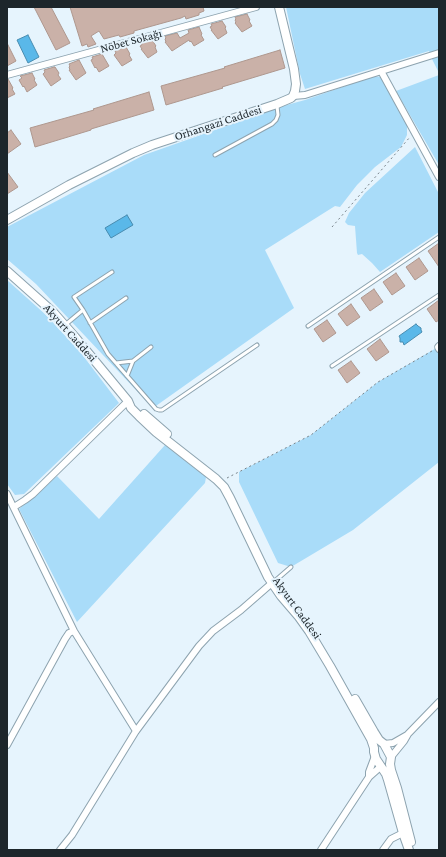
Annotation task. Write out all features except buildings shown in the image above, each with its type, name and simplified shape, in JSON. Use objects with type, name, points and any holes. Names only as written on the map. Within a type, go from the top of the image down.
[{"type":"street","name":"Nöbet Sokağı","points":[[7,75],[256,7]]},
{"type":"street","points":[[279,7],[294,69],[296,91],[293,96]]},
{"type":"street","name":"Orhangazi Caddesi","points":[[7,220],[69,185],[152,145],[277,104],[288,100],[293,96],[305,95],[439,52]]},
{"type":"street","points":[[381,71],[439,177]]},
{"type":"street","name":"Akyurt Caddesi","points":[[7,271],[53,312],[65,325],[128,401],[131,408],[156,432],[224,487],[264,570],[304,615],[319,637],[374,732],[389,752],[386,774],[409,850]]},
{"type":"street","points":[[14,507],[33,494],[128,401]]},
{"type":"street","name":"Akyurt Caddesi","points":[[128,401],[133,403],[180,446],[217,474],[229,486],[239,504],[274,582],[309,631],[330,666],[371,739],[376,759],[388,763]]},
{"type":"street","points":[[7,494],[74,630],[136,731]]},
{"type":"street","points":[[60,850],[72,835],[136,731],[199,646],[213,631],[274,582]]},
{"type":"street","points":[[7,745],[65,639],[69,633],[74,630]]},
{"type":"street","points":[[322,850],[369,777],[388,763],[408,734],[439,702]]},
{"type":"street","points":[[369,777],[369,772],[378,745],[393,744],[408,734]]},
{"type":"street","name":"Akyurt Caddesi","points":[[388,763],[414,850]]},
{"type":"street","points":[[383,850],[392,839],[403,833]]},
{"type":"lane","points":[[215,155],[272,124],[278,115],[277,104]]},
{"type":"lane","points":[[308,326],[439,237]]},
{"type":"lane","points":[[112,272],[74,297],[108,354],[156,409],[162,410],[257,345]]},
{"type":"lane","points":[[332,366],[439,295]]},
{"type":"lane","points":[[90,323],[126,298]]},
{"type":"lane","points":[[65,325],[83,310]]},
{"type":"lane","points":[[116,363],[133,360],[151,347]]},
{"type":"lane","points":[[127,376],[133,360]]},
{"type":"lane","points":[[274,582],[291,567]]},
{"type":"path","points":[[332,227],[414,132]]},
{"type":"path","points":[[224,480],[311,435],[378,382],[439,348]]},
{"type":"shaded area","points":[[286,7],[439,7],[439,73],[429,51],[305,89],[300,74]]},
{"type":"shaded area","points":[[28,35],[39,57],[28,63],[17,40]]},
{"type":"shaded area","points":[[439,75],[439,165],[396,91]]},
{"type":"shaded area","points":[[374,76],[381,77],[407,124],[407,135],[401,147],[375,167],[357,185],[340,207],[335,206],[265,250],[294,308],[153,408],[36,284],[7,259],[7,227],[144,155]]},
{"type":"shaded area","points":[[415,147],[439,194],[439,232],[380,272],[362,254],[358,255],[355,226],[348,225],[345,222],[349,213],[365,193]]},
{"type":"shaded area","points":[[127,215],[133,225],[111,238],[105,228]]},
{"type":"shaded area","points":[[7,280],[46,315],[81,353],[119,403],[24,494],[15,495],[7,484]]},
{"type":"shaded area","points":[[416,324],[421,328],[422,332],[404,345],[403,342],[400,342],[399,336]]},
{"type":"shaded area","points":[[438,347],[439,462],[353,530],[291,567],[278,563],[239,482],[239,472],[311,435],[378,382]]},
{"type":"shaded area","points":[[165,445],[206,477],[205,483],[77,622],[19,509],[57,476],[99,519]]}]
